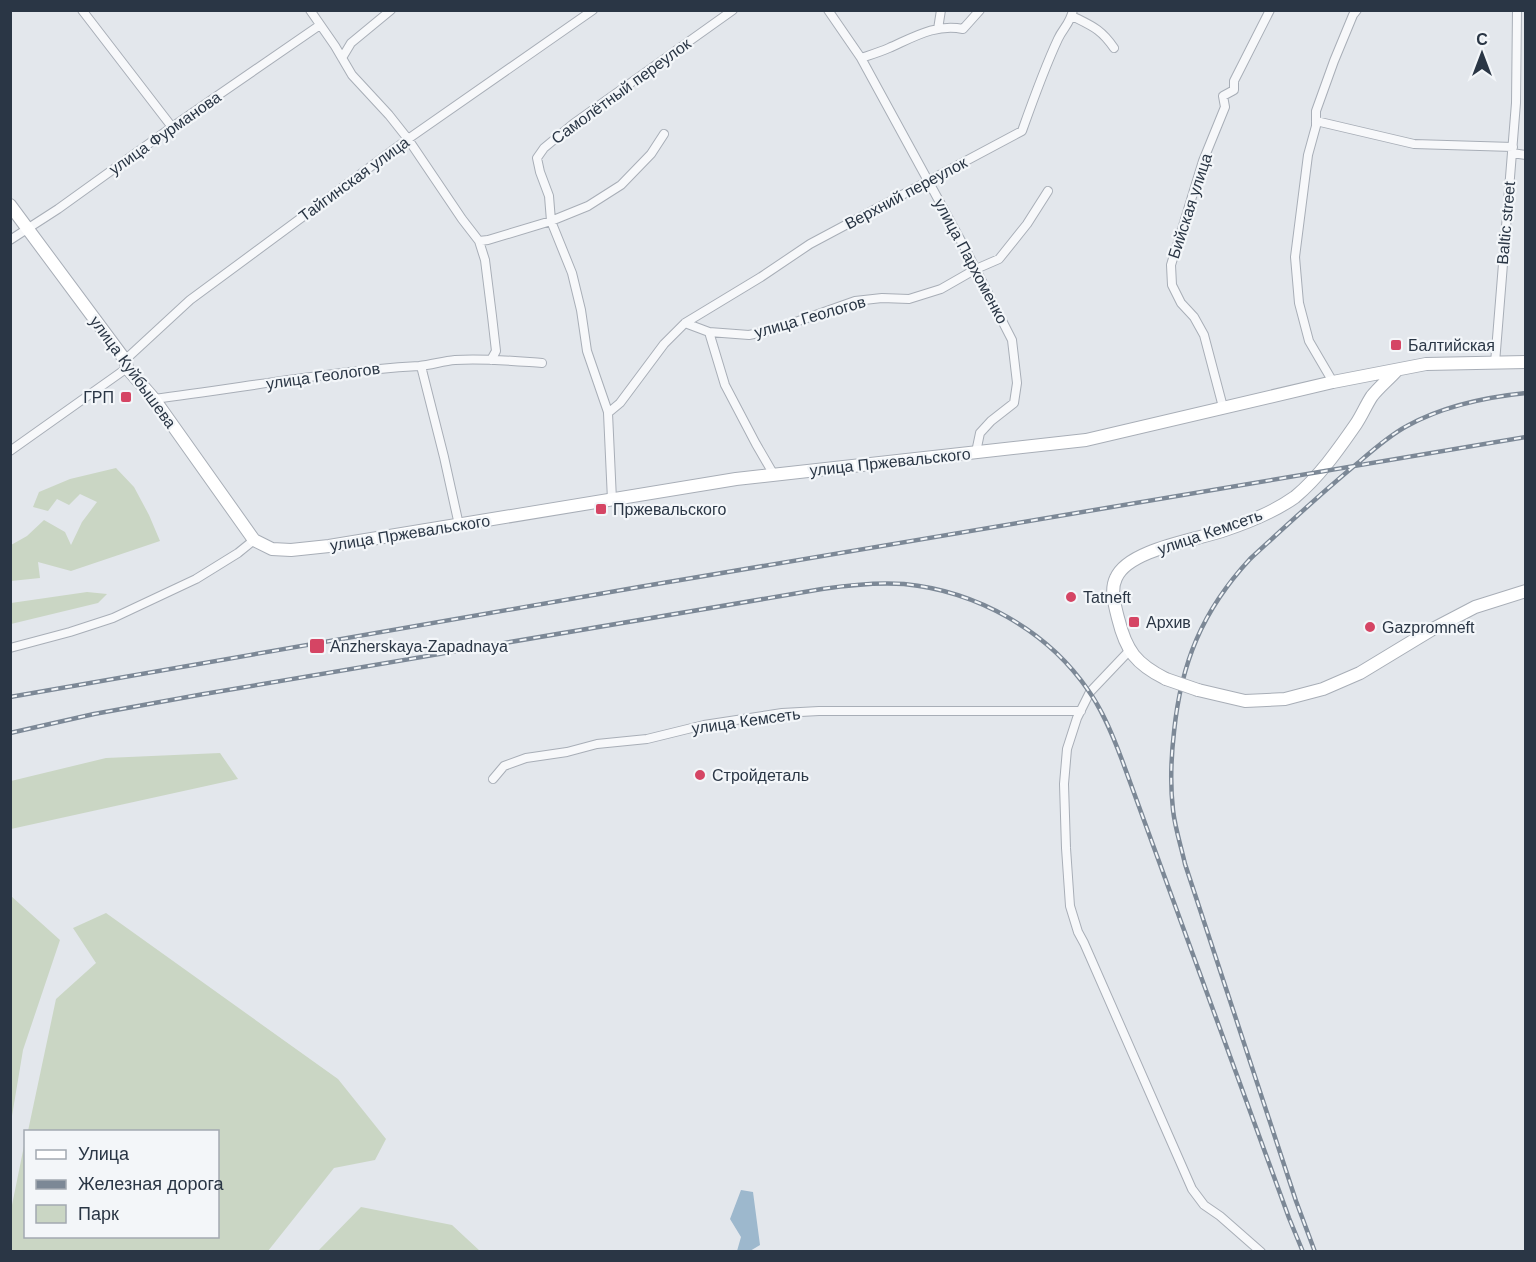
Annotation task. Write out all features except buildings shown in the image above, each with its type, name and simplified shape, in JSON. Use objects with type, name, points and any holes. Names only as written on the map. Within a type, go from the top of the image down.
[{"type":"street","points":[[82,10],[172,127]]},
{"type":"street","points":[[310,10],[352,75],[408,139],[462,219],[480,241],[485,260],[496,351],[491,360]]},
{"type":"street","points":[[342,58],[351,43],[391,10]]},
{"type":"street","name":"Тайгинская улица","points":[[10,451],[126,364],[190,300],[408,139],[593,10]]},
{"type":"street","name":"Самолётный переулок","points":[[612,500],[608,413],[587,351],[572,273],[551,221],[549,196],[537,158],[544,148],[573,124],[733,10]]},
{"type":"street","name":"улица Пархоменко","points":[[828,10],[861,58],[1012,340],[1017,383],[1014,403],[980,433],[976,452]]},
{"type":"street","points":[[938,29],[941,10]]},
{"type":"street","points":[[861,58],[887,49],[920,33],[938,29],[963,29],[980,10]]},
{"type":"street","name":"Бийская улица","points":[[1223,407],[1204,334],[1176,294],[1172,285],[1171,265],[1203,160],[1225,107],[1223,96],[1234,90],[1234,81],[1270,10]]},
{"type":"street","points":[[1333,382],[1309,341],[1299,303],[1295,257],[1308,155],[1316,126],[1316,111],[1334,61],[1357,10]]},
{"type":"street","name":"Baltic street","points":[[1495,363],[1516,103],[1517,10]]},
{"type":"street","name":"Верхний переулок","points":[[685,323],[810,244],[1022,131],[1054,47],[1070,21],[1072,13],[1104,34],[1114,48]]},
{"type":"street","name":"улица Фурманова","points":[[10,240],[58,209],[320,25]]},
{"type":"street","points":[[335,46],[351,43]]},
{"type":"street","points":[[1316,121],[1414,144],[1513,150],[1526,155]]},
{"type":"street","points":[[480,241],[551,221],[588,206],[621,185],[651,154],[664,134]]},
{"type":"street","name":"улица Геологов","points":[[685,323],[709,332],[749,335],[773,330],[855,301],[882,298],[909,299],[941,289],[999,259],[1027,224],[1048,191]]},
{"type":"street","name":"улица Куйбышева","points":[[10,205],[154,399],[254,540]]},
{"type":"street","points":[[608,413],[620,403],[664,344],[685,323]]},
{"type":"street","points":[[709,332],[725,385],[774,475]]},
{"type":"street","name":"улица Геологов","points":[[154,399],[317,376],[401,366],[421,366],[455,360],[542,363]]},
{"type":"street","name":"улица Пржевальского","points":[[254,540],[272,549],[291,550],[329,546],[736,479],[1086,440],[1410,366],[1526,362]]},
{"type":"street","points":[[421,366],[459,525]]},
{"type":"street","name":"улица Кемсеть","points":[[1397,370],[1373,395],[1356,423],[1313,481],[1287,502],[1257,518],[1148,553],[1125,565],[1114,581],[1114,597],[1129,651],[1147,669],[1166,679],[1198,690],[1245,701],[1285,699],[1323,689],[1360,673],[1431,630],[1475,607],[1526,591]]},
{"type":"street","points":[[10,648],[113,618],[195,579],[238,553],[254,540]]},
{"type":"street","points":[[1129,651],[1090,692],[1067,749],[1064,784],[1070,906],[1078,932],[1192,1190],[1204,1204],[1261,1251]]},
{"type":"street","name":"улица Кемсеть","points":[[494,779],[504,766],[526,758],[567,752],[597,744],[646,739],[704,725],[782,713],[819,711],[1079,715]]},
{"type":"green space","points":[[116,468],[134,487],[160,541],[71,571],[38,562],[40,578],[11,581],[11,545],[27,536],[44,520],[65,532],[71,545],[82,522],[97,502],[80,494],[69,505],[57,499],[48,511],[33,507],[39,492],[70,479]]},
{"type":"green space","points":[[87,592],[107,594],[98,603],[11,624],[11,603]]},
{"type":"green space","points":[[220,753],[238,779],[11,829],[11,781],[106,758]]},
{"type":"green space","points":[[11,896],[60,940],[23,1050],[11,1122]]},
{"type":"green space","points":[[106,913],[338,1079],[386,1139],[375,1160],[334,1168],[268,1251],[11,1251],[11,1210],[24,1146],[24,1238],[219,1238],[219,1130],[28,1130],[56,999],[96,963],[73,928]]},
{"type":"green space","points":[[361,1207],[452,1225],[480,1251],[319,1251]]},
{"type":"water","points":[[741,1190],[753,1192],[760,1245],[750,1251],[737,1251],[741,1237],[730,1219]]},
{"type":"railway","points":[[1315,1252],[1296,1201],[1185,864],[1177,830],[1171,781],[1174,732],[1182,683],[1188,661],[1207,618],[1233,579],[1250,559],[1345,474],[1388,438],[1420,419],[1465,404],[1526,393]]},
{"type":"railway","points":[[10,697],[639,587],[1526,437]]},
{"type":"railway","points":[[10,733],[94,714],[204,694],[853,585],[904,584],[931,588],[983,605],[1008,617],[1052,649],[1088,690],[1103,715],[1122,760],[1303,1252]]},
{"type":"place","name":"Балтийская","points":[[1396,345]]},
{"type":"place","name":"ГРП","points":[[126,397]]},
{"type":"place","name":"Пржевальского","points":[[601,509]]},
{"type":"place","name":"Tatneft","points":[[1071,597]]},
{"type":"place","name":"Архив","points":[[1134,622]]},
{"type":"place","name":"Gazpromneft","points":[[1370,627]]},
{"type":"place","name":"Anzherskaya-Zapadnaya","points":[[317,646]]},
{"type":"place","name":"Стройдеталь","points":[[700,775]]}]
